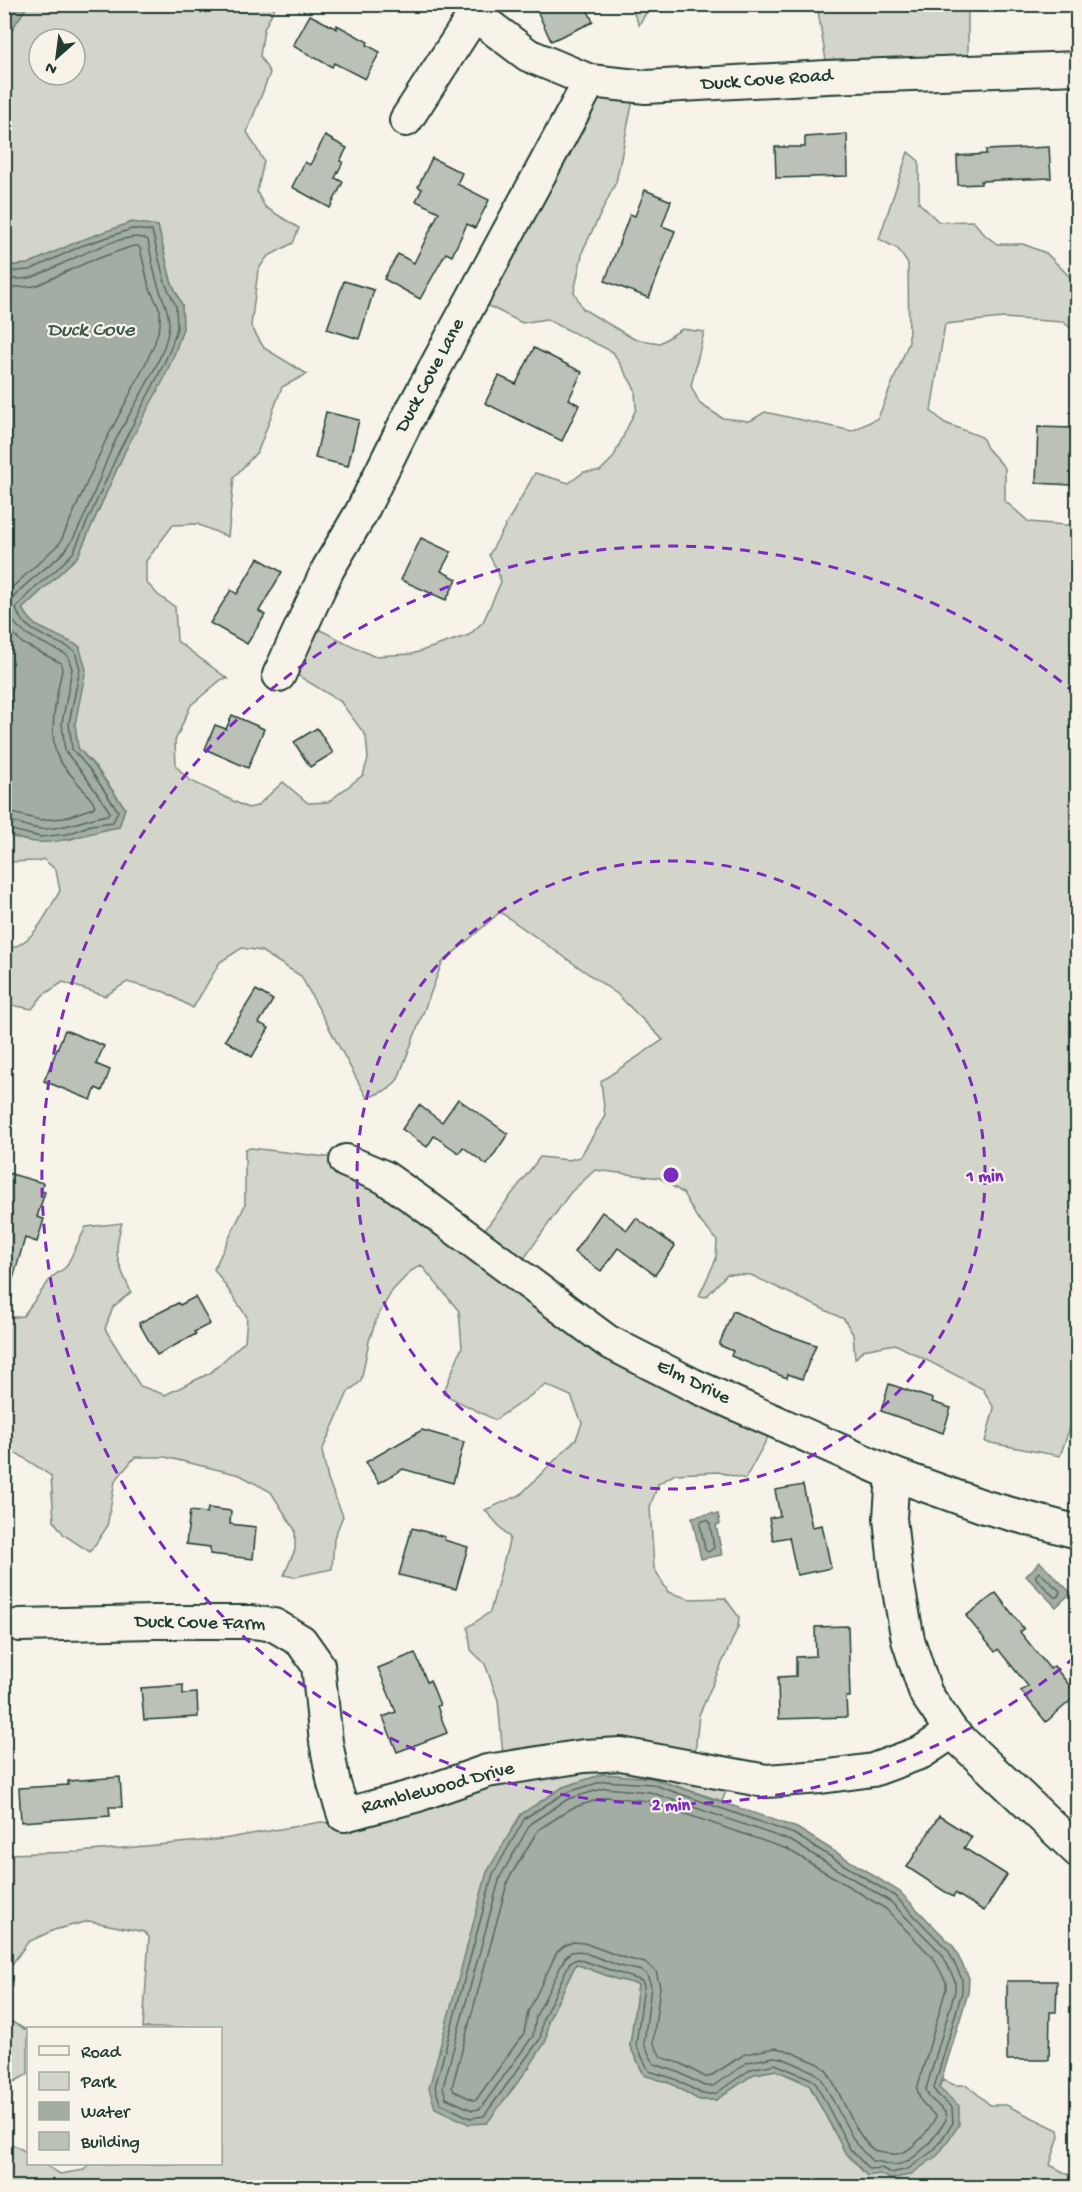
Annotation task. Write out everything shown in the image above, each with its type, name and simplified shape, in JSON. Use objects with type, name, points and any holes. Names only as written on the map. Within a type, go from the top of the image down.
[{"type":"street","name":"Duck Cove Road","points":[[406,120],[478,10],[528,55],[590,81],[646,87],[828,77],[1077,68]]},
{"type":"street","name":"Duck Cove Lane","points":[[279,675],[328,568],[361,513],[451,337],[590,81]]},
{"type":"street","name":"Elm Drive","points":[[346,1161],[384,1178],[424,1204],[608,1341],[693,1385],[893,1474],[986,1507],[1077,1532]]},
{"type":"street","points":[[893,1474],[890,1518],[896,1574],[908,1640],[926,1694],[952,1732],[1077,1851]]},
{"type":"street","name":"Duck Cove Farm","points":[[20,1625],[252,1622],[274,1625],[301,1641],[318,1665],[326,1742],[334,1784],[344,1815]]},
{"type":"street","name":"Ramblewood Drive","points":[[344,1815],[418,1795],[487,1772],[584,1756],[621,1754],[766,1781],[862,1772],[922,1752],[952,1732]]},
{"type":"green space","points":[[819,4],[971,5],[968,11],[968,68],[829,79],[818,11]]},
{"type":"green space","points":[[28,5],[276,5],[264,29],[260,56],[270,73],[247,132],[264,161],[257,192],[265,207],[299,228],[293,243],[267,257],[258,270],[251,326],[264,348],[307,374],[282,387],[258,451],[234,477],[228,537],[197,524],[173,525],[146,561],[146,582],[158,595],[175,607],[177,641],[228,679],[222,679],[191,705],[175,741],[176,766],[189,780],[248,808],[257,806],[283,782],[308,803],[328,802],[363,775],[368,759],[366,736],[340,701],[292,672],[306,623],[373,656],[412,654],[469,635],[483,622],[501,582],[489,555],[535,473],[569,483],[584,472],[600,471],[613,458],[636,409],[635,389],[613,352],[546,319],[522,323],[477,300],[588,87],[634,95],[616,182],[583,250],[574,292],[583,309],[634,339],[660,343],[682,329],[704,332],[691,386],[700,404],[722,418],[750,421],[765,412],[852,431],[878,418],[909,342],[908,264],[898,249],[879,239],[908,152],[919,161],[919,203],[939,222],[973,221],[985,235],[997,244],[1023,244],[1046,253],[1069,276],[1077,277],[1077,333],[1063,322],[1003,318],[945,324],[931,411],[945,423],[982,437],[987,448],[1005,468],[1005,501],[1029,522],[1077,526],[1077,1408],[1060,1456],[985,1442],[994,1408],[983,1389],[895,1344],[863,1350],[855,1359],[853,1334],[844,1319],[751,1275],[727,1274],[706,1297],[699,1296],[716,1259],[717,1240],[697,1218],[683,1193],[660,1178],[595,1170],[570,1193],[523,1260],[609,1332],[773,1417],[767,1439],[745,1479],[718,1472],[675,1474],[658,1484],[650,1507],[654,1568],[668,1592],[690,1599],[725,1598],[739,1617],[738,1627],[699,1715],[695,1753],[731,1780],[722,1801],[652,1778],[563,1787],[546,2041],[548,2021],[576,1964],[616,1979],[638,1984],[630,2046],[644,2075],[672,2084],[699,2100],[716,2100],[754,2074],[776,2070],[809,2085],[845,2152],[939,2088],[942,2080],[955,2085],[967,2085],[990,2105],[1006,2105],[1058,2130],[1059,2136],[1050,2165],[1077,2179],[1077,2187],[5,2187],[5,2140],[27,2152],[27,2165],[46,2165],[60,2174],[84,2170],[88,2165],[222,2165],[222,2027],[143,2027],[149,1937],[144,1932],[89,1921],[54,1930],[28,1942],[10,1967],[5,1967],[5,1854],[79,1852],[223,1839],[321,1822],[330,1823],[357,1812],[504,1768],[498,1700],[485,1664],[471,1650],[468,1627],[490,1612],[510,1538],[485,1510],[520,1495],[576,1439],[582,1423],[571,1396],[546,1385],[495,1420],[443,1394],[462,1347],[459,1311],[421,1265],[411,1271],[392,1291],[376,1320],[361,1381],[348,1392],[322,1451],[328,1480],[343,1516],[334,1538],[332,1569],[294,1577],[284,1575],[295,1550],[295,1530],[271,1492],[240,1475],[165,1457],[135,1457],[115,1481],[107,1527],[90,1552],[64,1535],[54,1521],[51,1476],[18,1454],[5,1454],[5,1318],[23,1316],[52,1277],[66,1267],[86,1227],[122,1223],[117,1243],[118,1259],[131,1292],[113,1307],[105,1329],[140,1386],[165,1395],[210,1373],[245,1341],[247,1317],[214,1269],[245,1205],[245,1149],[360,1161],[483,1232],[540,1157],[569,1160],[580,1157],[605,1116],[601,1081],[663,1040],[617,994],[500,912],[442,963],[398,1079],[389,1089],[367,1098],[301,976],[261,951],[242,948],[220,962],[193,1008],[165,992],[127,982],[105,996],[63,982],[43,995],[32,1009],[5,1004],[5,949],[15,947],[31,935],[60,891],[56,870],[43,859],[5,862],[5,833],[14,837],[69,840],[93,831],[119,827],[125,808],[96,767],[78,748],[75,724],[79,696],[80,647],[35,625],[22,609],[78,556],[125,451],[175,352],[183,328],[182,305],[171,281],[158,226],[79,241],[28,264],[5,266],[4,40]]},
{"type":"green space","points":[[630,5],[656,5],[649,8],[639,25]]},
{"type":"green space","points":[[5,2018],[27,2030],[27,2075],[5,2087]]},
{"type":"water","points":[[4,5],[28,5],[5,40]]},
{"type":"water","name":"Duck Cove","points":[[132,222],[158,226],[171,281],[182,305],[183,328],[164,379],[125,451],[78,556],[22,609],[35,625],[79,646],[86,669],[75,724],[78,748],[125,808],[119,827],[62,840],[34,842],[5,833],[5,266],[28,264],[79,241]]},
{"type":"water","points":[[718,1514],[720,1524],[716,1525],[722,1555],[701,1559],[692,1517]]},
{"type":"water","points":[[1040,1562],[1071,1593],[1056,1607],[1026,1576]]},
{"type":"water","points":[[603,1774],[652,1778],[797,1828],[900,1892],[953,1946],[969,1978],[968,1993],[939,2088],[959,2106],[959,2125],[938,2155],[910,2175],[890,2179],[880,2174],[867,2176],[845,2152],[809,2084],[776,2070],[754,2074],[716,2100],[699,2100],[672,2084],[644,2075],[630,2046],[638,1984],[616,1979],[576,1964],[548,2021],[546,2041],[487,2123],[469,2124],[435,2108],[429,2088],[487,1872],[521,1814],[563,1787]]},
{"type":"building","points":[[534,4],[585,4],[593,22],[551,41]]},
{"type":"building","points":[[310,15],[337,29],[337,25],[368,42],[367,45],[380,52],[365,79],[334,63],[332,67],[293,46]]},
{"type":"building","points":[[847,134],[848,176],[776,178],[775,147],[805,147],[805,137]]},
{"type":"building","points":[[325,136],[347,148],[335,178],[343,182],[330,208],[292,187],[305,162],[310,165]]},
{"type":"building","points":[[1049,147],[1051,178],[981,181],[981,184],[958,185],[957,156],[986,154],[986,150]]},
{"type":"building","points":[[432,158],[462,173],[457,184],[489,200],[475,228],[467,224],[452,256],[446,253],[420,299],[384,279],[398,254],[414,263],[439,212],[416,201],[422,189],[418,187]]},
{"type":"building","points":[[645,190],[671,201],[662,226],[675,231],[649,298],[605,281],[630,214],[635,216]]},
{"type":"building","points":[[344,281],[374,290],[359,339],[327,329]]},
{"type":"building","points":[[534,348],[582,372],[569,399],[579,405],[562,441],[485,403],[499,376],[516,384]]},
{"type":"building","points":[[326,412],[359,420],[348,466],[315,458]]},
{"type":"building","points":[[1038,427],[1073,428],[1071,485],[1036,483]]},
{"type":"building","points":[[421,538],[451,552],[441,571],[457,579],[446,600],[401,580]]},
{"type":"building","points":[[258,558],[282,572],[259,611],[265,615],[247,644],[210,623],[231,590],[237,594]]},
{"type":"building","points":[[232,715],[264,729],[248,768],[205,749],[215,725],[226,729]]},
{"type":"building","points":[[317,728],[333,753],[310,767],[294,742]]},
{"type":"building","points":[[256,990],[273,1000],[259,1023],[269,1028],[252,1057],[225,1040]]},
{"type":"building","points":[[65,1030],[104,1046],[96,1064],[110,1070],[102,1091],[96,1088],[91,1100],[44,1081]]},
{"type":"building","points":[[458,1099],[508,1134],[487,1165],[463,1147],[459,1153],[434,1136],[427,1147],[402,1129],[419,1105],[442,1122]]},
{"type":"building","points":[[4,1172],[43,1183],[41,1191],[45,1192],[37,1217],[44,1219],[37,1242],[25,1238],[10,1289],[4,1288]]},
{"type":"building","points":[[602,1212],[627,1230],[636,1218],[675,1246],[655,1275],[618,1248],[601,1271],[574,1252]]},
{"type":"building","points":[[195,1297],[210,1324],[157,1355],[139,1323]]},
{"type":"building","points":[[733,1311],[774,1330],[816,1345],[802,1379],[788,1374],[787,1378],[731,1356],[733,1351],[719,1345]]},
{"type":"building","points":[[889,1384],[933,1399],[932,1402],[951,1408],[943,1433],[881,1411]]},
{"type":"building","points":[[422,1430],[464,1442],[453,1483],[403,1469],[379,1483],[366,1462]]},
{"type":"building","points":[[803,1485],[812,1527],[822,1525],[831,1568],[797,1575],[789,1537],[773,1540],[769,1518],[780,1516],[775,1490]]},
{"type":"building","points":[[208,1508],[231,1511],[230,1524],[256,1527],[253,1559],[210,1554],[210,1547],[186,1544],[190,1511],[207,1513]]},
{"type":"building","points":[[412,1528],[445,1537],[444,1540],[468,1547],[456,1589],[399,1575]]},
{"type":"building","points":[[996,1593],[1024,1629],[1020,1632],[1050,1669],[1054,1666],[1077,1695],[1046,1722],[1021,1691],[1028,1686],[998,1649],[995,1652],[966,1616]]},
{"type":"building","points":[[848,1626],[850,1697],[846,1697],[847,1717],[779,1719],[778,1677],[796,1676],[796,1657],[816,1656],[815,1627]]},
{"type":"building","points":[[415,1653],[427,1682],[430,1680],[440,1705],[437,1706],[447,1733],[397,1752],[383,1717],[396,1712],[378,1668]]},
{"type":"building","points":[[183,1685],[183,1694],[197,1693],[198,1717],[144,1720],[141,1688]]},
{"type":"building","points":[[120,1777],[122,1807],[109,1807],[110,1816],[21,1822],[19,1788],[68,1785],[68,1781]]},
{"type":"building","points":[[939,1816],[972,1837],[964,1848],[1007,1875],[984,1911],[955,1893],[953,1897],[907,1867]]},
{"type":"building","points":[[1007,1981],[1057,1981],[1056,2012],[1050,2012],[1049,2060],[1007,2060]]}]
